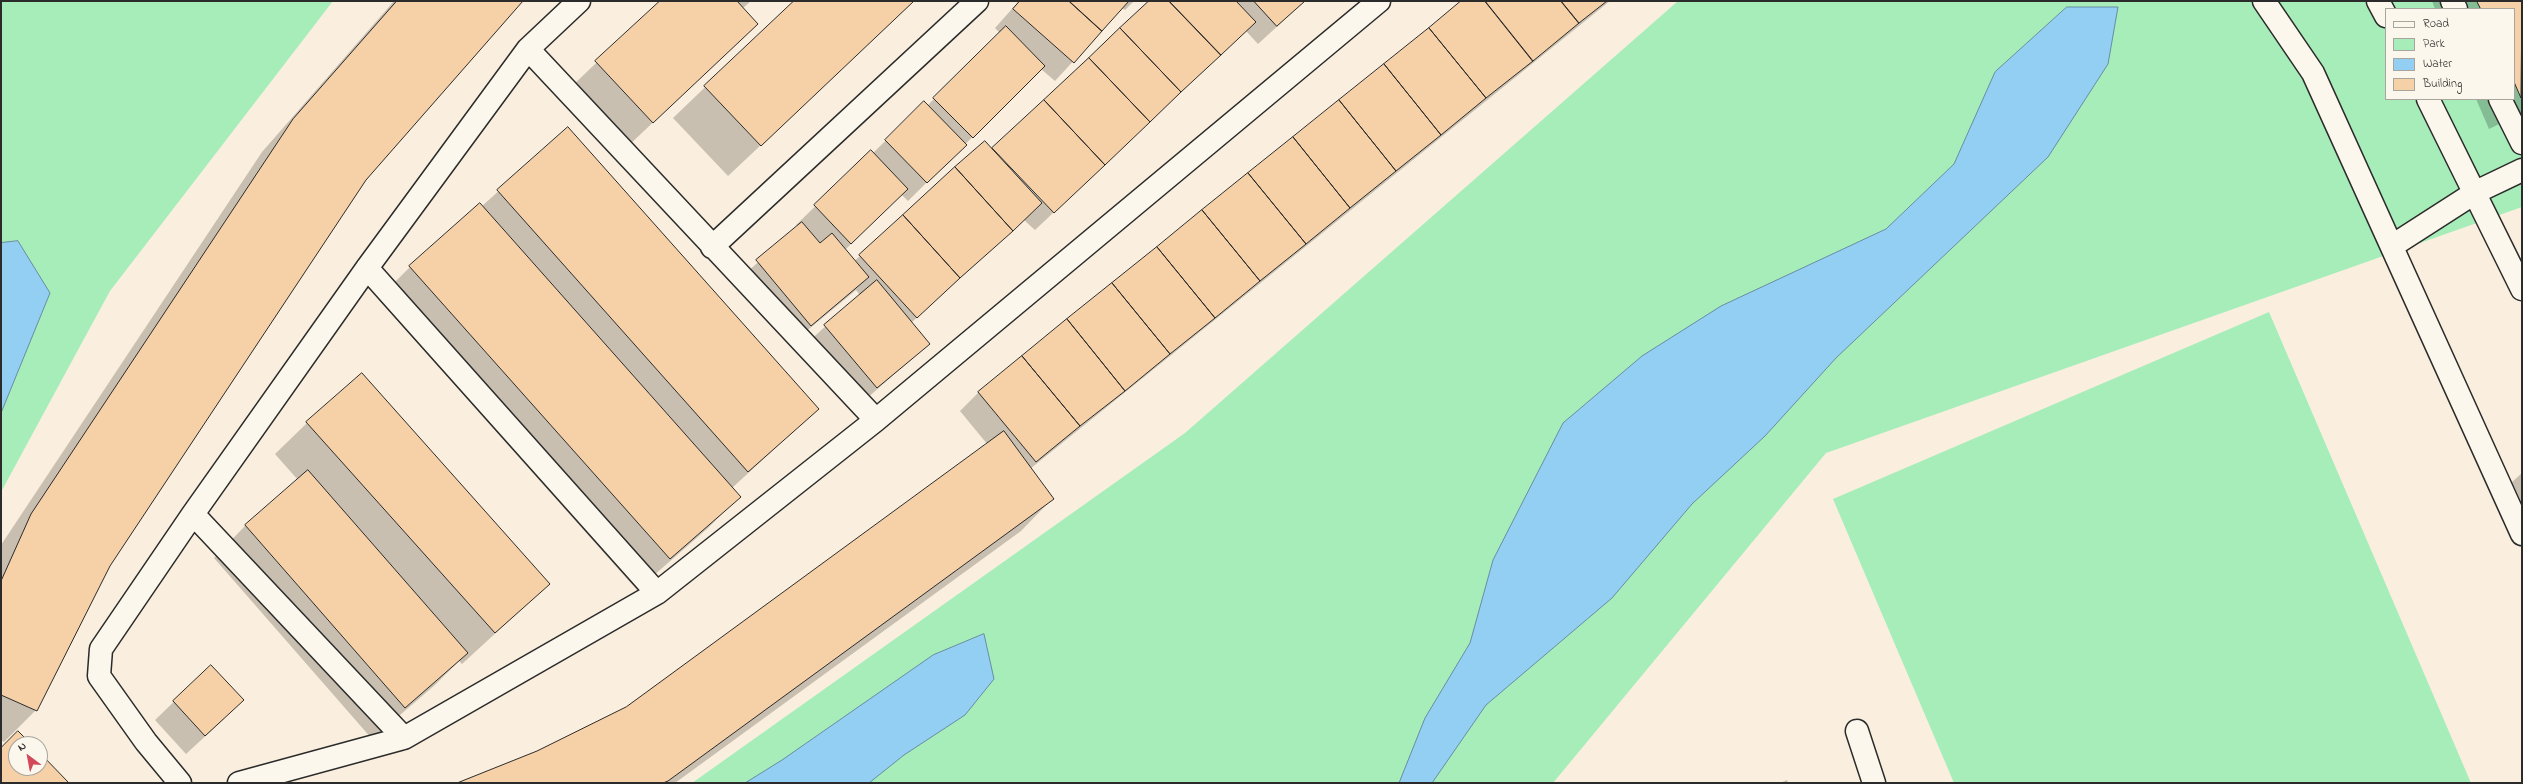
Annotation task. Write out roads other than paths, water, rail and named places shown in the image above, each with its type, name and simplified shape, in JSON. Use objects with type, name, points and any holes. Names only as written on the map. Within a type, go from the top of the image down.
[{"type":"street","points":[[180,783],[146,742],[99,676],[101,649],[193,514],[367,268],[528,49],[579,1]]},
{"type":"street","points":[[712,248],[977,1]]},
{"type":"street","points":[[239,783],[404,738],[657,593],[876,420],[1379,1]]},
{"type":"street","points":[[2264,1],[2313,73],[2522,534]]},
{"type":"street","points":[[2378,1],[2385,14]]},
{"type":"street","points":[[528,49],[712,248],[876,420]]},
{"type":"street","points":[[2429,100],[2476,192],[2522,289]]},
{"type":"street","points":[[2500,100],[2522,144]]},
{"type":"street","points":[[2392,246],[2476,192],[2522,170]]},
{"type":"street","points":[[367,268],[657,593]]},
{"type":"street","points":[[193,514],[404,738]]},
{"type":"street","points":[[1857,731],[1874,783]]},
{"type":"water","points":[[2067,7],[2118,7],[2108,64],[2048,157],[1836,358],[1765,436],[1692,504],[1612,598],[1486,705],[1432,783],[1399,783],[1425,718],[1470,643],[1493,560],[1563,423],[1642,356],[1721,306],[1886,229],[1954,164],[1995,72]]},
{"type":"water","points":[[18,241],[50,293],[1,413],[1,243]]},
{"type":"water","points":[[984,634],[994,679],[965,715],[904,755],[869,783],[745,783],[782,760],[933,655]]}]
